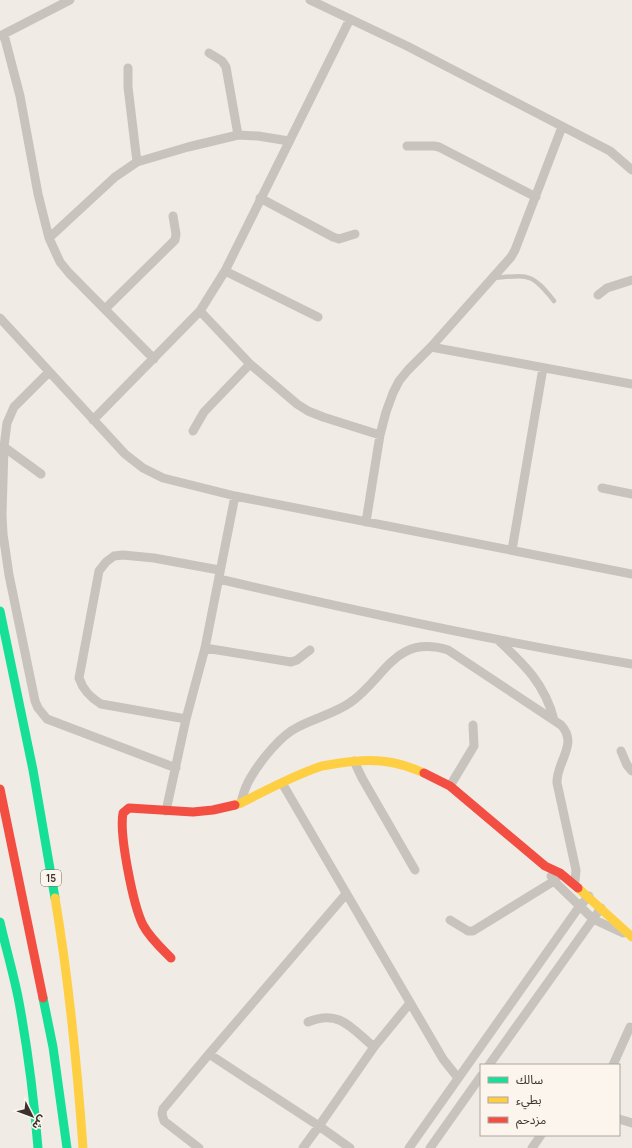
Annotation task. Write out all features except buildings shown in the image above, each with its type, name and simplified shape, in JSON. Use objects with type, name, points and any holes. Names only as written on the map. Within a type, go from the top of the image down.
[{"type":"main road","name":"15","points":[[0,611],[33,770],[63,946],[76,1054],[82,1148]]},
{"type":"main road","points":[[172,958],[150,936],[140,919],[124,839],[122,817],[125,810],[129,808],[193,812],[214,810],[240,803],[323,766],[354,761],[380,760],[404,765],[423,772],[450,786],[546,866],[560,873],[574,883],[631,936]]},
{"type":"main road","points":[[0,788],[42,986],[67,1148]]},
{"type":"main road","points":[[0,922],[20,1008],[36,1115],[38,1148]]},
{"type":"street","points":[[70,0],[2,35],[20,96],[38,194],[49,238],[60,262],[154,359]]},
{"type":"street","points":[[310,0],[407,46],[610,151],[632,170]]},
{"type":"street","points":[[93,420],[200,311],[225,271],[350,19]]},
{"type":"street","points":[[209,53],[222,61],[226,66],[238,135]]},
{"type":"street","points":[[128,68],[128,87],[137,162]]},
{"type":"street","points":[[366,522],[380,435],[393,393],[408,370],[431,347],[511,258],[562,127]]},
{"type":"street","points":[[49,238],[115,177],[137,162],[188,147],[238,135],[258,136],[289,141]]},
{"type":"street","points":[[407,146],[439,147],[536,197]]},
{"type":"street","points":[[260,198],[333,237],[339,239],[355,234]]},
{"type":"street","points":[[105,309],[175,240],[176,234],[173,216]]},
{"type":"street","points":[[225,271],[318,317]]},
{"type":"street","points":[[598,295],[607,288],[632,280]]},
{"type":"street","points":[[200,311],[250,364],[297,404],[308,411],[380,435]]},
{"type":"street","points":[[0,318],[48,372],[125,454],[143,468],[163,478],[235,496],[632,574]]},
{"type":"street","points":[[431,347],[632,384]]},
{"type":"street","points":[[193,431],[204,412],[250,364]]},
{"type":"street","points":[[512,550],[543,368]]},
{"type":"street","points":[[48,372],[14,407],[7,423],[4,447],[2,534],[35,702],[47,719],[176,768]]},
{"type":"street","points":[[4,447],[41,474]]},
{"type":"street","points":[[602,488],[632,494]]},
{"type":"street","points":[[166,811],[186,720],[205,648],[235,496]]},
{"type":"street","points":[[186,720],[101,704],[93,699],[82,686],[79,678],[99,571],[106,562],[114,556],[124,555],[154,558],[220,570]]},
{"type":"street","points":[[218,580],[375,615],[562,653],[632,664]]},
{"type":"street","points":[[498,640],[525,665],[531,673],[551,708],[554,720]]},
{"type":"street","points":[[240,803],[251,776],[274,747],[289,732],[351,702],[390,662],[404,651],[415,647],[433,647],[448,650],[554,720],[566,730],[568,744],[566,753],[556,775],[576,870],[574,883]]},
{"type":"street","points":[[205,648],[291,662],[310,650]]},
{"type":"street","points":[[450,786],[474,746],[473,724]]},
{"type":"street","points":[[621,751],[627,765],[632,771]]},
{"type":"street","points":[[354,761],[362,778],[415,870]]},
{"type":"street","points":[[282,783],[443,1059],[458,1078]]},
{"type":"street","points":[[546,866],[554,881],[593,919],[631,936]]},
{"type":"street","points":[[450,920],[468,931],[473,931],[554,881],[560,873]]},
{"type":"street","points":[[199,1148],[167,1125],[162,1114],[163,1109],[346,894]]},
{"type":"street","points":[[409,1148],[579,907],[589,896]]},
{"type":"street","points":[[490,1064],[601,908]]},
{"type":"street","points":[[303,1148],[374,1047],[410,1003]]},
{"type":"street","points":[[308,1022],[319,1018],[335,1018],[342,1021],[374,1047]]},
{"type":"street","points":[[613,1064],[630,1027]]},
{"type":"street","points":[[209,1054],[350,1148]]},
{"type":"street","points":[[430,1148],[480,1077]]},
{"type":"street","points":[[620,1119],[632,1123]]},
{"type":"street","points":[[532,1148],[540,1136]]},
{"type":"lane","points":[[492,278],[518,276],[530,277],[541,284],[554,301]]},
{"type":"traffic: fast","points":[[0,611],[33,770],[55,898]]},
{"type":"traffic: fast","points":[[0,922],[19,1002],[35,1111],[38,1148]]},
{"type":"traffic: fast","points":[[43,998],[53,1047],[67,1148]]},
{"type":"traffic: slow","points":[[235,805],[291,778],[322,766],[352,761],[383,761],[403,765],[424,773]]},
{"type":"traffic: slow","points":[[578,888],[632,937]]},
{"type":"traffic: slow","points":[[55,898],[72,1023],[83,1148]]},
{"type":"traffic: jam","points":[[424,773],[450,786],[545,866],[560,873],[578,888]]},
{"type":"traffic: jam","points":[[0,789],[43,998]]},
{"type":"traffic: jam","points":[[171,958],[149,934],[139,915],[131,886],[125,852],[122,823],[123,813],[129,808],[193,812],[213,810],[235,805]]}]
